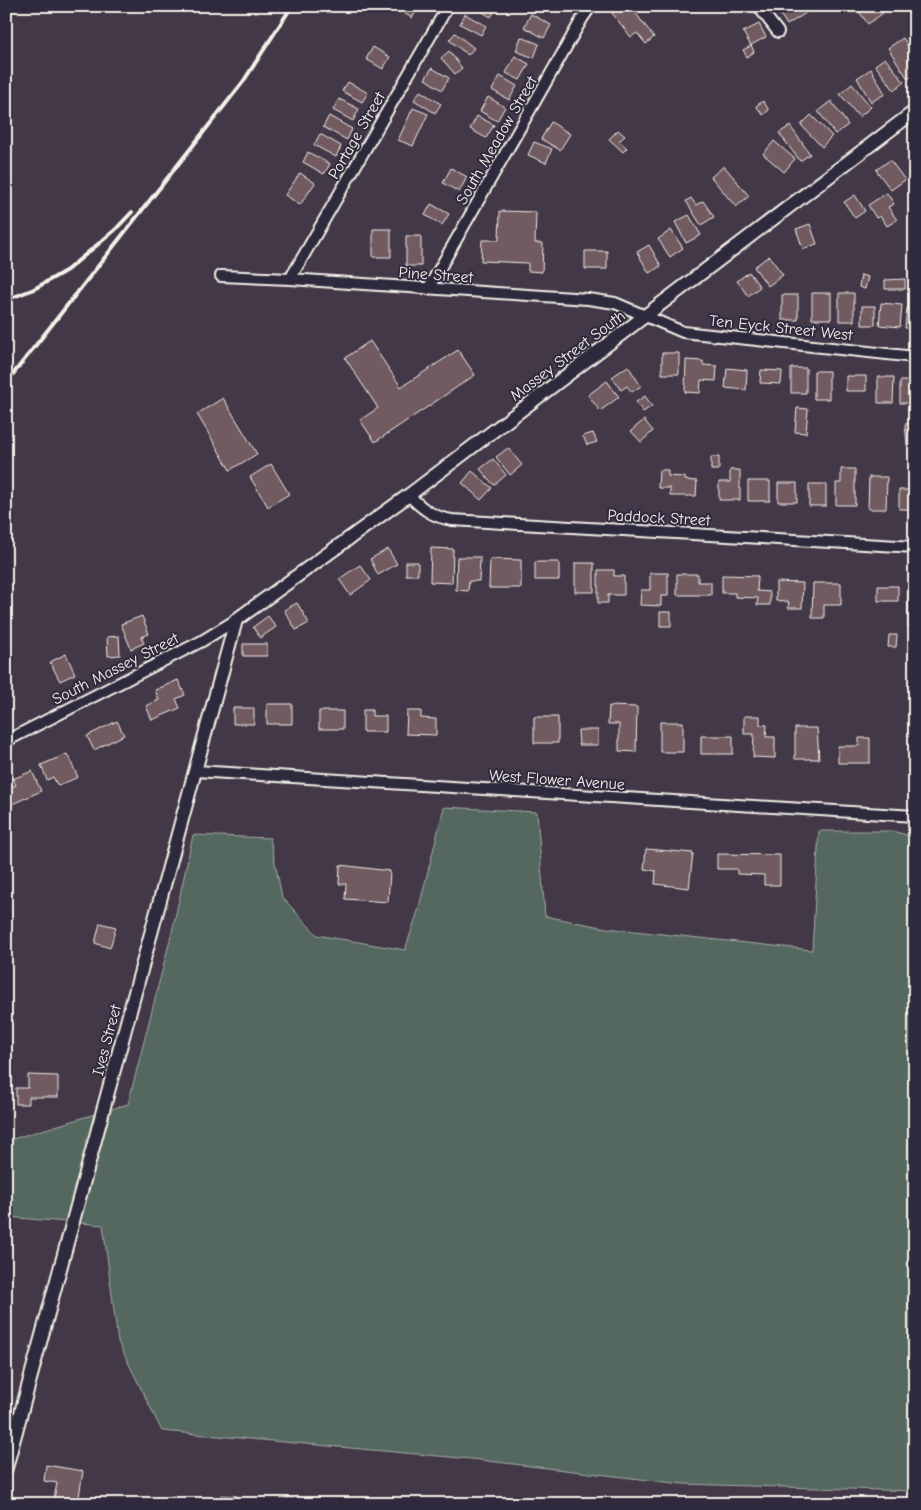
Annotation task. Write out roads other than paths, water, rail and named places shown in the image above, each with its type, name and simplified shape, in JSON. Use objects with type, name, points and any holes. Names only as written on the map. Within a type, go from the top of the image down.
[{"type":"street","name":"Portage Street","points":[[290,279],[448,6]]},
{"type":"street","name":"South Meadow Street","points":[[428,289],[591,6]]},
{"type":"street","points":[[758,6],[778,32]]},
{"type":"street","name":"Massey Street South","points":[[236,620],[409,495],[915,111]]},
{"type":"street","name":"Pine Street","points":[[221,276],[290,279],[606,302],[615,303],[646,315]]},
{"type":"street","name":"Ten Eyck Street West","points":[[646,315],[683,332],[915,358]]},
{"type":"street","name":"Paddock Street","points":[[409,495],[422,509],[431,515],[452,520],[915,547]]},
{"type":"street","name":"South Massey Street","points":[[6,741],[202,641],[236,620]]},
{"type":"street","name":"Ives Street","points":[[6,1468],[236,620]]},
{"type":"street","name":"West Flower Avenue","points":[[196,771],[915,816]]},
{"type":"railway","points":[[6,383],[243,82],[292,6]]},
{"type":"railway","points":[[6,300],[34,289],[67,270],[115,230],[132,212]]}]
